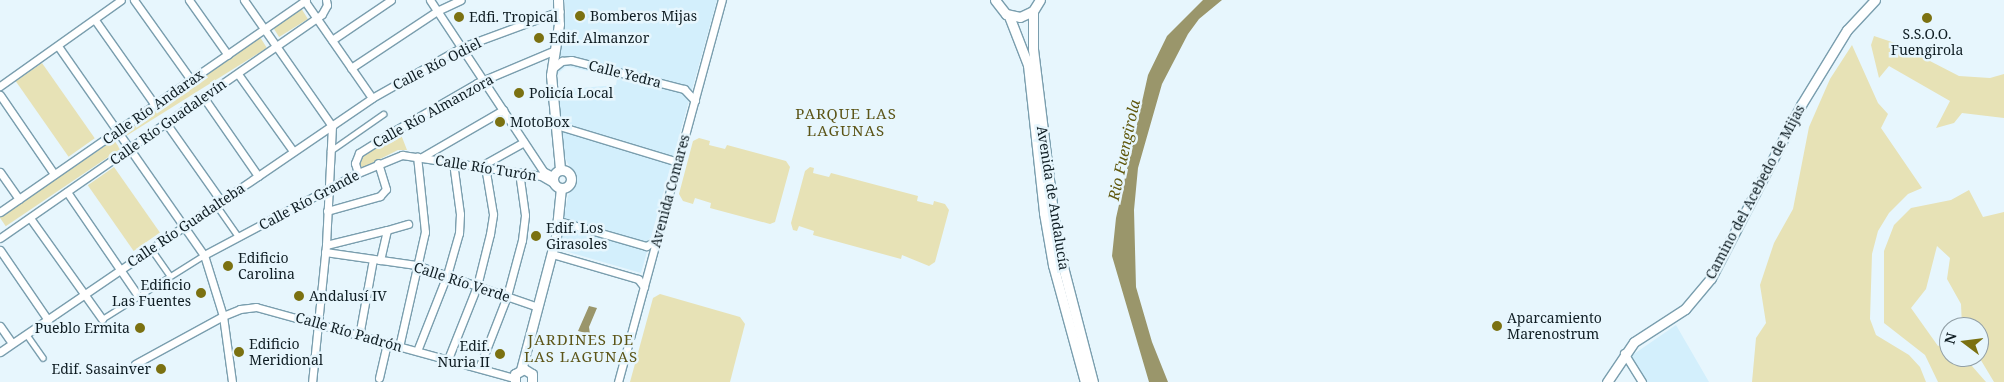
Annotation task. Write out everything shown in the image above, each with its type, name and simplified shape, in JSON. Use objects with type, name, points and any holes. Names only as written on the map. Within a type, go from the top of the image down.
[{"type":"street","points":[[0,86],[121,0]]},
{"type":"street","points":[[134,0],[191,80]]},
{"type":"street","points":[[189,0],[228,55]]},
{"type":"street","points":[[244,0],[332,126],[325,248],[312,382]]},
{"type":"street","points":[[305,0],[372,98]]},
{"type":"street","name":"Calle Río Andarax","points":[[0,212],[305,0]]},
{"type":"street","name":"Calle Río Guadalevín","points":[[0,238],[276,48],[326,10],[327,0]]},
{"type":"street","points":[[332,40],[391,0]]},
{"type":"street","points":[[430,0],[543,171],[556,182],[568,185],[571,177],[566,170],[560,169]]},
{"type":"street","points":[[352,68],[438,11],[461,0]]},
{"type":"street","points":[[514,380],[521,370],[559,221],[556,182],[560,169],[552,70],[560,11],[558,0]]},
{"type":"street","name":"Avenida Comares","points":[[618,382],[722,0]]},
{"type":"street","points":[[995,1],[1010,16],[1020,17],[1034,11],[1040,0]]},
{"type":"street","name":"Camino del Acebedo de Mijas","points":[[1607,382],[1624,353],[1643,334],[1685,309],[1711,278],[1792,121],[1847,30],[1875,0]]},
{"type":"street","name":"Calle Río Odiel","points":[[372,98],[462,48],[560,11]]},
{"type":"street","name":"Avenida de Andalucía","points":[[1034,11],[1033,49],[1053,212],[1062,263],[1094,382]]},
{"type":"street","name":"Avenida de Andalucía","points":[[1010,16],[1028,64],[1044,213],[1054,265],[1085,382]]},
{"type":"street","points":[[95,20],[155,105]]},
{"type":"street","points":[[58,46],[204,255],[223,316],[232,382]]},
{"type":"street","name":"Calle Río Almanzora","points":[[358,174],[355,163],[359,153],[483,81],[555,50]]},
{"type":"street","name":"Calle Yedra","points":[[552,70],[562,61],[572,60],[684,89],[695,101]]},
{"type":"street","points":[[238,74],[293,151]]},
{"type":"street","points":[[0,94],[54,174]]},
{"type":"street","points":[[204,98],[258,176]]},
{"type":"street","name":"Calle Río Guadalteba","points":[[0,352],[372,98]]},
{"type":"street","points":[[398,347],[425,232],[419,157],[503,110]]},
{"type":"street","points":[[330,152],[383,114]]},
{"type":"street","points":[[166,123],[238,237]]},
{"type":"street","points":[[556,125],[678,162]]},
{"type":"street","points":[[448,359],[477,286],[492,214],[483,166],[524,142]]},
{"type":"street","name":"Calle Río Grande","points":[[204,255],[378,163],[402,155],[419,157]]},
{"type":"street","name":"Calle Río Turón","points":[[419,157],[541,176],[556,182]]},
{"type":"street","points":[[417,351],[447,275],[459,234],[460,214],[453,162]]},
{"type":"street","points":[[327,211],[380,196],[386,188],[378,163]]},
{"type":"street","points":[[0,172],[19,199]]},
{"type":"street","points":[[479,368],[507,296],[522,240],[525,215],[519,172]]},
{"type":"street","points":[[67,192],[139,297]]},
{"type":"street","points":[[30,218],[102,319],[204,255]]},
{"type":"street","points":[[559,221],[646,246],[656,241]]},
{"type":"street","points":[[325,248],[408,224]]},
{"type":"street","points":[[359,336],[377,259],[388,230]]},
{"type":"street","name":"Calle Río Verde","points":[[325,248],[416,265],[538,307]]},
{"type":"street","points":[[151,249],[170,276]]},
{"type":"street","points":[[0,250],[48,320]]},
{"type":"street","points":[[552,254],[638,279],[644,287]]},
{"type":"street","name":"Calle Río Padrón","points":[[135,364],[223,316],[240,309],[256,307],[448,359],[514,380]]},
{"type":"street","points":[[0,326],[12,344]]},
{"type":"street","points":[[26,334],[43,358]]},
{"type":"street","points":[[379,378],[387,344]]},
{"type":"street","points":[[1624,353],[1642,382]]},
{"type":"street","points":[[521,370],[530,372],[532,382]]},
{"type":"shaded area","points":[[564,0],[717,0],[641,273],[558,249],[568,196],[577,181],[563,154],[556,90],[616,85],[617,78],[567,66],[556,75],[566,11]]},
{"type":"shaded area","points":[[1203,0],[1222,0],[1199,19],[1188,34],[1162,84],[1138,168],[1134,210],[1136,287],[1152,342],[1168,382],[1149,382],[1112,256],[1116,218],[1148,75],[1167,36]]},
{"type":"shaded area","points":[[301,8],[308,19],[279,37],[272,26]]},
{"type":"shaded area","points":[[1874,36],[1895,43],[1959,76],[1990,78],[2004,74],[2004,118],[1962,113],[1954,123],[1936,128],[1950,101],[1889,66],[1879,78],[1871,45]]},
{"type":"shaded area","points":[[260,37],[267,48],[127,135],[120,124]]},
{"type":"shaded area","points":[[1852,45],[1878,103],[1888,114],[1881,128],[1922,188],[1908,194],[1889,213],[1878,231],[1872,254],[1870,319],[1876,335],[1909,355],[1920,367],[1926,382],[1752,382],[1756,338],[1766,323],[1760,285],[1774,243],[1793,209],[1809,127],[1830,79]]},
{"type":"shaded area","points":[[42,63],[95,138],[69,157],[16,81]]},
{"type":"shaded area","points":[[400,132],[407,150],[398,150],[362,168],[359,162],[362,155]]},
{"type":"shaded area","points":[[699,138],[710,141],[709,145],[725,149],[727,145],[786,161],[790,167],[775,222],[770,224],[710,208],[711,203],[695,198],[693,204],[683,201],[679,194],[693,141]]},
{"type":"shaded area","points":[[114,140],[120,149],[6,226],[0,217]]},
{"type":"shaded area","points":[[114,167],[160,233],[134,251],[88,185]]},
{"type":"shaded area","points":[[810,167],[814,168],[813,173],[829,177],[831,173],[918,196],[917,201],[933,205],[934,201],[945,204],[949,210],[935,262],[929,266],[902,255],[901,259],[813,235],[814,231],[799,226],[797,231],[793,230],[791,223],[805,171]]},
{"type":"shaded area","points":[[1969,190],[1983,217],[2004,212],[2004,382],[1994,382],[1985,367],[1989,367],[1989,317],[1962,317],[1961,304],[1947,279],[1950,258],[1937,246],[1926,289],[1911,308],[1939,346],[1939,367],[1973,367],[1986,382],[1938,382],[1925,355],[1884,323],[1884,251],[1894,225],[1911,208],[1951,200]]},
{"type":"shaded area","points":[[660,294],[740,317],[745,324],[730,382],[630,382],[653,298]]},
{"type":"shaded area","points":[[589,306],[597,308],[589,327],[590,334],[578,331]]},
{"type":"shaded area","points":[[1676,325],[1709,382],[1647,382],[1631,356]]},
{"type":"place","name":"Bomberos Mijas","points":[[580,16]]},
{"type":"place","name":"Edfi. Tropical","points":[[459,17]]},
{"type":"place","name":"S.S.O.O. Fuengirola","points":[[1927,18]]},
{"type":"place","name":"Edif. Almanzor","points":[[539,38]]},
{"type":"place","name":"Policía Local","points":[[519,93]]},
{"type":"place","name":"MotoBox","points":[[500,122]]},
{"type":"place","name":"Edif. Los Girasoles","points":[[536,236]]},
{"type":"place","name":"Edificio Carolina","points":[[228,266]]},
{"type":"place","name":"Edificio Las Fuentes","points":[[201,293]]},
{"type":"place","name":"Andalusí IV","points":[[299,296]]},
{"type":"place","name":"Aparcamiento Marenostrum","points":[[1497,326]]},
{"type":"place","name":"Pueblo Ermita","points":[[140,328]]},
{"type":"place","name":"Edificio Meridional","points":[[239,352]]},
{"type":"place","name":"Edif. Nuria II","points":[[500,354]]},
{"type":"place","name":"Edif. Sasainver","points":[[161,369]]},
{"type":"district","name":"PARQUE LAS LAGUNAS","points":[[846,122]]},
{"type":"district","name":"JARDINES DE LAS LAGUNAS","points":[[581,348]]},
{"type":"water label","name":"Rio Fuengirola","points":[[1124,150]]}]
